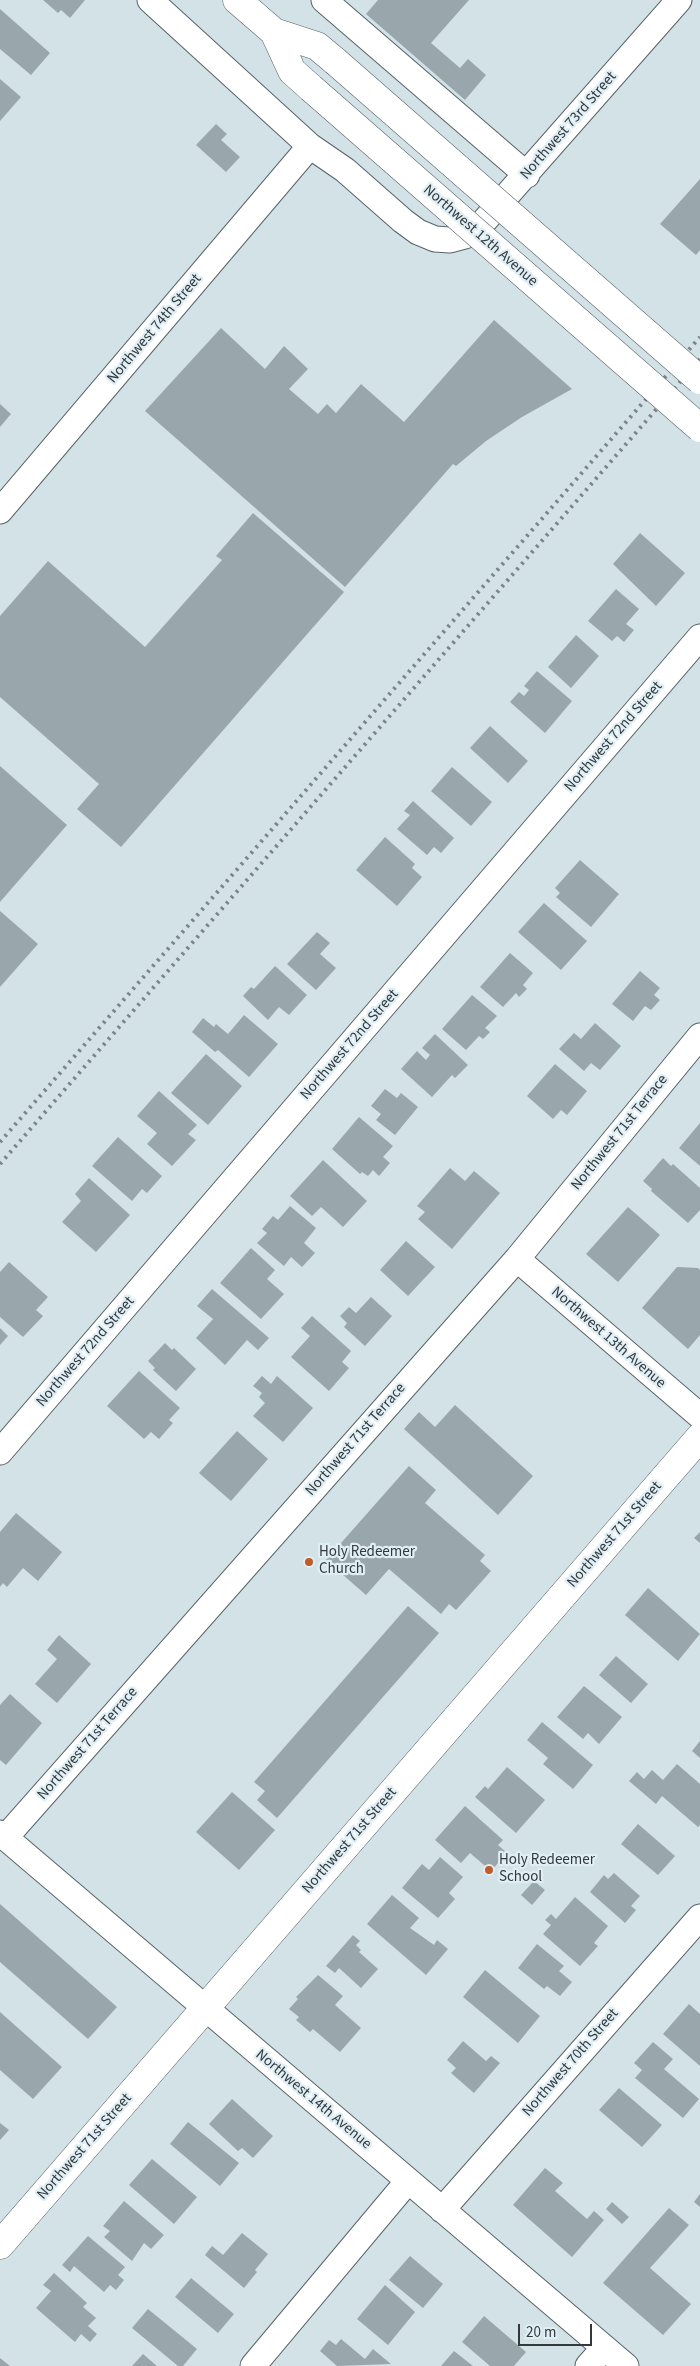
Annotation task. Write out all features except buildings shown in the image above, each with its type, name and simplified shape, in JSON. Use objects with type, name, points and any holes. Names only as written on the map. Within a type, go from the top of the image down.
[{"type":"main road","name":"Northwest 12th Avenue","points":[[237,0],[274,32],[316,46],[700,380]]},
{"type":"main road","name":"Northwest 12th Avenue","points":[[274,32],[292,71],[700,428]]},
{"type":"main road","name":"Northwest 71st Street","points":[[0,2246],[700,1437]]},
{"type":"street","name":"Northwest 12th Avenue","points":[[150,0],[310,146],[345,170],[418,232],[435,239],[450,240]]},
{"type":"street","points":[[324,0],[527,175]]},
{"type":"street","name":"Northwest 73rd Street","points":[[450,240],[465,236],[479,227],[527,175],[679,0]]},
{"type":"street","name":"Northwest 74th Street","points":[[0,511],[310,146]]},
{"type":"street","name":"Northwest 72nd Street","points":[[0,1452],[700,637]]},
{"type":"street","name":"Northwest 71st Terrace","points":[[3,1835],[517,1259],[700,1036]]},
{"type":"street","name":"Northwest 13th Avenue","points":[[517,1259],[700,1416]]},
{"type":"street","name":"Northwest 14th Avenue","points":[[3,1835],[442,2210],[596,2357],[626,2366]]},
{"type":"street","name":"Northwest 70th Street","points":[[442,2210],[700,1917]]},
{"type":"street","points":[[254,2366],[408,2181]]},
{"type":"railway","points":[[0,1142],[700,337]]},
{"type":"railway","points":[[0,1164],[700,359]]},
{"type":"place","name":"Holy Redeemer Church","points":[[309,1562]]},
{"type":"place","name":"Holy Redeemer School","points":[[489,1870]]}]
